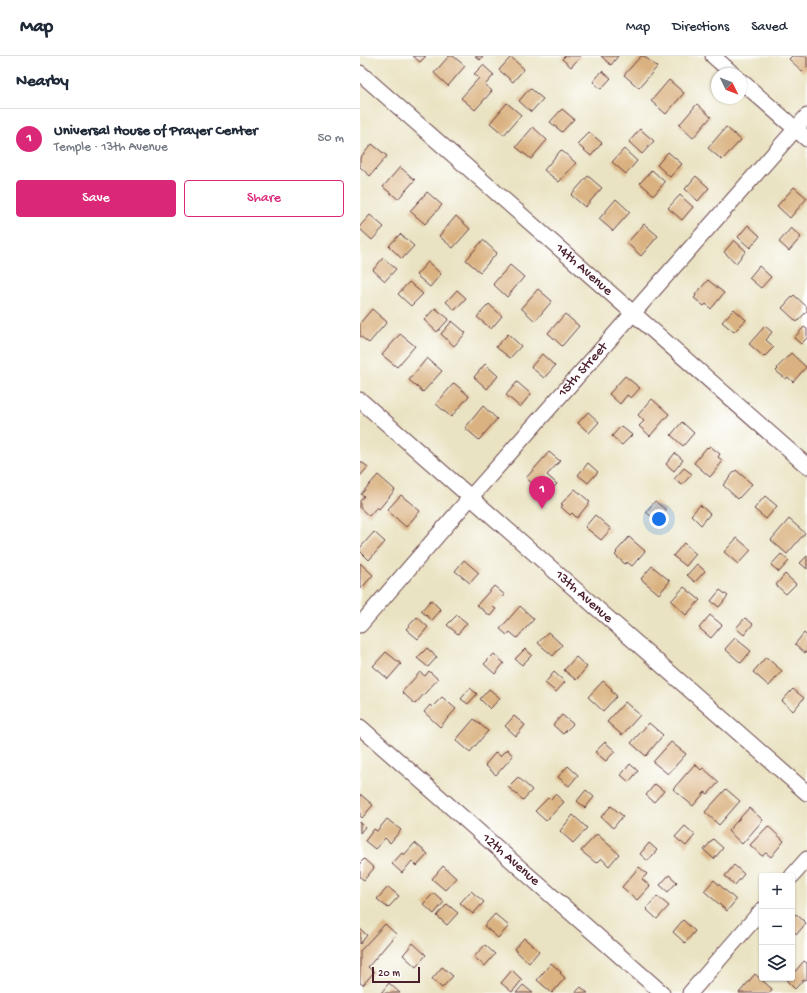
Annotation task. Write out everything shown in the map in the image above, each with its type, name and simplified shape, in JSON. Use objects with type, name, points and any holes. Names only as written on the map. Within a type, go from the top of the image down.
[{"type":"street","points":[[713,56],[726,68]]},
{"type":"street","name":"14th Avenue","points":[[360,73],[807,466]]},
{"type":"street","points":[[747,86],[807,139]]},
{"type":"street","name":"15th Street","points":[[360,625],[807,116]]},
{"type":"street","name":"13th Avenue","points":[[360,400],[807,793]]},
{"type":"street","name":"12th Avenue","points":[[360,727],[662,993]]},
{"type":"street","points":[[794,873],[807,858]]},
{"type":"street","points":[[690,993],[759,913]]},
{"type":"building","points":[[413,56],[426,56],[420,62]]},
{"type":"building","points":[[449,56],[453,56],[465,66],[448,86],[434,73]]},
{"type":"building","points":[[475,56],[483,56],[480,60]]},
{"type":"building","points":[[565,56],[581,56],[571,67],[562,59]]},
{"type":"building","points":[[601,56],[618,56],[611,65]]},
{"type":"building","points":[[641,56],[644,56],[657,67],[639,88],[624,75]]},
{"type":"building","points":[[792,56],[807,56],[807,68],[803,72],[789,59]]},
{"type":"building","points":[[511,57],[524,69],[513,82],[499,70]]},
{"type":"building","points":[[483,65],[494,75],[485,85],[492,91],[475,110],[461,98],[479,78],[474,74]]},
{"type":"building","points":[[602,71],[611,78],[601,89],[593,82]]},
{"type":"building","points":[[669,80],[684,93],[666,114],[651,101]]},
{"type":"building","points":[[530,88],[543,99],[531,112],[519,101]]},
{"type":"building","points":[[507,103],[521,115],[504,135],[490,123]]},
{"type":"building","points":[[697,104],[711,117],[693,138],[679,125]]},
{"type":"building","points":[[562,109],[574,119],[562,132],[550,122]]},
{"type":"building","points":[[533,127],[547,140],[531,159],[516,147]]},
{"type":"building","points":[[726,127],[741,140],[722,160],[708,148]]},
{"type":"building","points":[[640,129],[654,141],[642,154],[629,142]]},
{"type":"building","points":[[589,132],[602,143],[591,156],[577,144]]},
{"type":"building","points":[[372,144],[387,156],[370,176],[360,167],[360,158]]},
{"type":"building","points":[[624,149],[637,161],[626,174],[612,162]]},
{"type":"building","points":[[561,150],[576,163],[559,182],[544,170]]},
{"type":"building","points":[[668,152],[682,164],[670,177],[657,165]]},
{"type":"building","points":[[400,167],[415,180],[398,199],[383,187]]},
{"type":"building","points":[[652,170],[665,182],[654,195],[640,183]]},
{"type":"building","points":[[588,176],[602,188],[585,207],[571,195]]},
{"type":"building","points":[[696,176],[709,188],[698,201],[685,189]]},
{"type":"building","points":[[794,187],[807,198],[790,218],[777,206]]},
{"type":"building","points":[[427,192],[442,205],[425,224],[410,211]]},
{"type":"building","points":[[680,195],[693,207],[682,220],[668,208]]},
{"type":"building","points":[[616,199],[630,212],[613,231],[599,219]]},
{"type":"building","points":[[370,215],[384,227],[372,240],[360,229],[360,226]]},
{"type":"building","points":[[456,216],[470,229],[453,248],[439,236]]},
{"type":"building","points":[[644,224],[658,236],[641,256],[627,243]]},
{"type":"building","points":[[748,225],[760,236],[750,248],[738,237]]},
{"type":"building","points":[[791,228],[801,237],[789,251],[779,242]]},
{"type":"building","points":[[400,234],[414,246],[402,259],[389,246]]},
{"type":"building","points":[[483,240],[497,253],[480,272],[466,260]]},
{"type":"building","points":[[734,240],[746,251],[736,263],[724,252]]},
{"type":"building","points":[[383,258],[396,269],[385,281],[373,270]]},
{"type":"building","points":[[428,262],[441,274],[430,287],[416,275]]},
{"type":"building","points":[[510,265],[524,277],[507,297],[493,284]]},
{"type":"building","points":[[759,266],[771,277],[761,288],[749,278]]},
{"type":"building","points":[[708,280],[724,293],[711,309],[706,304],[704,306],[694,298]]},
{"type":"building","points":[[409,282],[423,294],[411,306],[398,294]]},
{"type":"building","points":[[538,289],[552,301],[535,321],[521,308]]},
{"type":"building","points":[[457,290],[466,298],[455,310],[446,302]]},
{"type":"building","points":[[794,295],[807,307],[807,311],[797,322],[782,308]]},
{"type":"building","points":[[489,304],[502,316],[491,329],[477,317]]},
{"type":"building","points":[[435,308],[449,319],[437,332],[424,320]]},
{"type":"building","points":[[372,309],[387,322],[369,343],[360,336],[360,323]]},
{"type":"building","points":[[734,309],[746,320],[734,332],[722,322]]},
{"type":"building","points":[[565,314],[579,326],[562,346],[548,333]]},
{"type":"building","points":[[452,321],[466,333],[454,346],[441,334]]},
{"type":"building","points":[[765,326],[772,332],[766,340],[774,347],[764,357],[749,344]]},
{"type":"building","points":[[804,327],[807,329],[807,338],[801,344],[794,338]]},
{"type":"building","points":[[400,334],[415,346],[397,367],[382,355]]},
{"type":"building","points":[[508,334],[521,346],[510,358],[496,347]]},
{"type":"building","points":[[791,353],[806,367],[793,382],[788,377],[786,379],[776,371]]},
{"type":"building","points":[[542,354],[555,366],[544,378],[531,367]]},
{"type":"building","points":[[427,358],[442,371],[423,392],[409,380]]},
{"type":"building","points":[[485,364],[498,376],[487,389],[474,377]]},
{"type":"building","points":[[625,376],[640,388],[631,398],[627,395],[620,404],[609,394]]},
{"type":"building","points":[[517,382],[531,394],[520,407],[506,395]]},
{"type":"building","points":[[454,383],[469,396],[451,417],[436,404]]},
{"type":"building","points":[[652,399],[669,414],[650,436],[639,426],[644,421],[638,415]]},
{"type":"building","points":[[483,406],[497,419],[479,440],[465,428]]},
{"type":"building","points":[[588,412],[599,422],[589,433],[578,423]]},
{"type":"building","points":[[682,422],[694,433],[683,446],[671,435]]},
{"type":"building","points":[[621,426],[632,435],[622,445],[612,436]]},
{"type":"building","points":[[710,446],[720,454],[718,457],[723,461],[710,477],[694,463],[707,447],[708,448]]},
{"type":"building","points":[[549,452],[560,461],[547,475],[557,484],[546,495],[526,478]]},
{"type":"building","points":[[675,453],[683,460],[674,471],[666,464]]},
{"type":"building","points":[[360,461],[368,467],[360,476]]},
{"type":"building","points":[[588,463],[598,472],[588,483],[578,475]]},
{"type":"building","points":[[684,468],[692,474],[682,485],[674,479]]},
{"type":"building","points":[[736,470],[752,484],[738,499],[723,485]]},
{"type":"building","points":[[378,475],[395,490],[379,509],[377,507],[369,516],[360,508],[360,501],[364,496],[361,494]]},
{"type":"building","points":[[575,489],[590,502],[577,518],[572,513],[570,515],[561,507],[563,505],[561,504]]},
{"type":"building","points":[[401,495],[420,511],[406,527],[387,510]]},
{"type":"building","points":[[765,496],[777,506],[766,519],[754,509]]},
{"type":"building","points":[[655,501],[666,510],[657,521],[646,512]]},
{"type":"building","points":[[700,505],[710,514],[701,525],[691,515]]},
{"type":"building","points":[[595,515],[611,529],[601,540],[585,527]]},
{"type":"building","points":[[789,519],[805,533],[787,554],[771,540]]},
{"type":"building","points":[[374,532],[385,542],[369,560],[360,551],[360,548]]},
{"type":"building","points":[[629,537],[645,551],[632,566],[627,562],[625,564],[615,555]]},
{"type":"building","points":[[737,538],[751,550],[738,564],[724,552]]},
{"type":"building","points":[[684,543],[696,554],[686,566],[673,556]]},
{"type":"building","points":[[781,554],[789,561],[779,572],[771,565]]},
{"type":"building","points":[[807,556],[807,569],[800,563]]},
{"type":"building","points":[[464,560],[479,573],[470,583],[455,571]]},
{"type":"building","points":[[360,563],[373,575],[361,589],[360,588]]},
{"type":"building","points":[[697,564],[705,571],[695,582],[687,575]]},
{"type":"building","points":[[652,566],[670,581],[659,594],[641,579]]},
{"type":"building","points":[[785,574],[796,584],[786,594],[776,585]]},
{"type":"building","points":[[494,586],[505,595],[493,607],[496,609],[490,616],[477,605]]},
{"type":"building","points":[[684,587],[700,600],[686,615],[671,601]]},
{"type":"building","points":[[720,590],[728,596],[719,607],[711,601]]},
{"type":"building","points":[[431,600],[441,610],[432,620],[421,611]]},
{"type":"building","points":[[520,606],[534,619],[517,638],[510,632],[507,635],[500,629]]},
{"type":"building","points":[[457,615],[467,623],[458,634],[447,625]]},
{"type":"building","points":[[710,615],[722,625],[711,638],[699,628]]},
{"type":"building","points":[[417,617],[428,627],[418,639],[406,629]]},
{"type":"building","points":[[745,618],[753,624],[744,635],[736,628]]},
{"type":"building","points":[[548,632],[562,645],[553,656],[538,643]]},
{"type":"building","points":[[804,633],[807,636],[807,651],[805,653],[795,644]]},
{"type":"building","points":[[735,638],[751,651],[741,663],[725,649]]},
{"type":"building","points":[[427,648],[437,657],[428,667],[417,658]]},
{"type":"building","points":[[525,649],[532,655],[522,665],[515,659]]},
{"type":"building","points":[[386,652],[401,664],[388,679],[373,666]]},
{"type":"building","points":[[494,654],[504,663],[495,674],[484,664]]},
{"type":"building","points":[[576,657],[587,667],[576,680],[564,670]]},
{"type":"building","points":[[766,657],[782,671],[769,686],[753,672]]},
{"type":"building","points":[[429,671],[438,679],[415,704],[402,692],[420,672],[425,676]]},
{"type":"building","points":[[554,672],[565,682],[556,692],[545,683]]},
{"type":"building","points":[[603,681],[617,696],[603,711],[588,697]]},
{"type":"building","points":[[470,688],[477,694],[468,704],[461,699]]},
{"type":"building","points":[[489,689],[500,698],[490,709],[480,699]]},
{"type":"building","points":[[793,689],[804,698],[793,711],[782,701]]},
{"type":"building","points":[[442,697],[456,709],[440,727],[424,712],[430,705],[432,707]]},
{"type":"building","points":[[625,702],[640,715],[622,735],[607,722]]},
{"type":"building","points":[[562,715],[573,724],[563,734],[553,725]]},
{"type":"building","points":[[514,716],[525,725],[516,736],[505,726]]},
{"type":"building","points":[[474,719],[488,731],[470,752],[456,740]]},
{"type":"building","points":[[649,723],[663,735],[646,756],[631,743]]},
{"type":"building","points":[[605,742],[615,751],[606,761],[595,752]]},
{"type":"building","points":[[671,742],[686,754],[668,774],[653,762]]},
{"type":"building","points":[[507,749],[513,756],[496,775],[485,765],[496,752],[500,756]]},
{"type":"building","points":[[630,764],[638,771],[629,782],[621,775]]},
{"type":"building","points":[[695,764],[701,770],[703,768],[719,782],[708,794],[705,792],[693,806],[673,789]]},
{"type":"building","points":[[568,766],[578,775],[569,786],[558,777]]},
{"type":"building","points":[[518,777],[532,790],[523,800],[508,787]]},
{"type":"building","points":[[655,784],[664,791],[654,802],[646,795]]},
{"type":"building","points":[[726,789],[740,801],[719,825],[705,812]]},
{"type":"building","points":[[586,790],[594,797],[585,808],[577,801]]},
{"type":"building","points":[[360,794],[373,805],[362,818],[360,816]]},
{"type":"building","points":[[555,794],[564,802],[546,821],[535,811],[548,798],[550,800]]},
{"type":"building","points":[[611,806],[623,816],[613,828],[601,817]]},
{"type":"building","points":[[749,808],[763,820],[742,844],[728,831]]},
{"type":"building","points":[[573,815],[587,828],[573,843],[560,831]]},
{"type":"building","points":[[387,819],[401,830],[390,843],[385,838],[375,849],[365,841],[374,829],[377,831]]},
{"type":"building","points":[[360,822],[365,827],[360,833]]},
{"type":"building","points":[[685,826],[695,835],[686,846],[675,837]]},
{"type":"building","points":[[768,826],[784,841],[771,857],[766,853],[762,856],[750,845]]},
{"type":"building","points":[[597,834],[619,854],[609,866],[601,858],[596,863],[581,851]]},
{"type":"building","points":[[713,839],[723,848],[714,859],[704,850]]},
{"type":"building","points":[[415,843],[428,854],[417,866],[412,861],[402,873],[392,864],[402,853],[404,855]]},
{"type":"building","points":[[649,843],[657,850],[648,861],[640,854]]},
{"type":"building","points":[[364,859],[374,868],[364,880],[360,877],[360,863]]},
{"type":"building","points":[[734,865],[744,874],[735,885],[725,876]]},
{"type":"building","points":[[443,866],[456,878],[445,890],[432,879]]},
{"type":"building","points":[[639,867],[647,874],[642,879],[650,886],[637,900],[622,887]]},
{"type":"building","points":[[669,875],[677,882],[668,892],[660,885]]},
{"type":"building","points":[[714,880],[736,900],[727,911],[704,891]]},
{"type":"building","points":[[388,887],[399,896],[388,908],[377,899]]},
{"type":"building","points":[[471,891],[484,902],[473,914],[460,903]]},
{"type":"building","points":[[434,893],[444,902],[434,914],[423,904]]},
{"type":"building","points":[[657,896],[669,906],[657,919],[646,909]]},
{"type":"building","points":[[447,904],[458,913],[447,925],[437,916]]},
{"type":"building","points":[[495,914],[509,926],[498,938],[484,926]]},
{"type":"building","points":[[796,914],[806,923],[797,934],[795,932]]},
{"type":"building","points":[[683,920],[695,931],[685,943],[673,932]]},
{"type":"building","points":[[385,924],[396,934],[368,967],[374,972],[363,985],[360,983],[360,951]]},
{"type":"building","points":[[360,929],[367,935],[360,944]]},
{"type":"building","points":[[524,938],[539,951],[529,963],[514,949]]},
{"type":"building","points":[[413,943],[426,955],[416,967],[403,955]]},
{"type":"building","points":[[485,945],[495,954],[485,966],[474,957]]},
{"type":"building","points":[[804,961],[807,963],[807,979],[804,979],[795,989],[787,981],[795,981],[795,972]]},
{"type":"building","points":[[551,963],[565,978],[552,993],[537,980]]},
{"type":"building","points":[[442,967],[453,976],[442,988],[432,979]]},
{"type":"building","points":[[512,970],[522,980],[512,992],[501,983]]},
{"type":"building","points":[[755,974],[759,978],[759,981],[763,981],[772,989],[769,993],[739,993]]},
{"type":"building","points":[[389,983],[400,993],[381,993]]},
{"type":"building","points":[[523,985],[533,993],[516,993]]},
{"type":"building","points":[[581,987],[588,993],[575,993]]},
{"type":"place","name":"Universal House of Prayer Center","points":[[542,509]]}]
